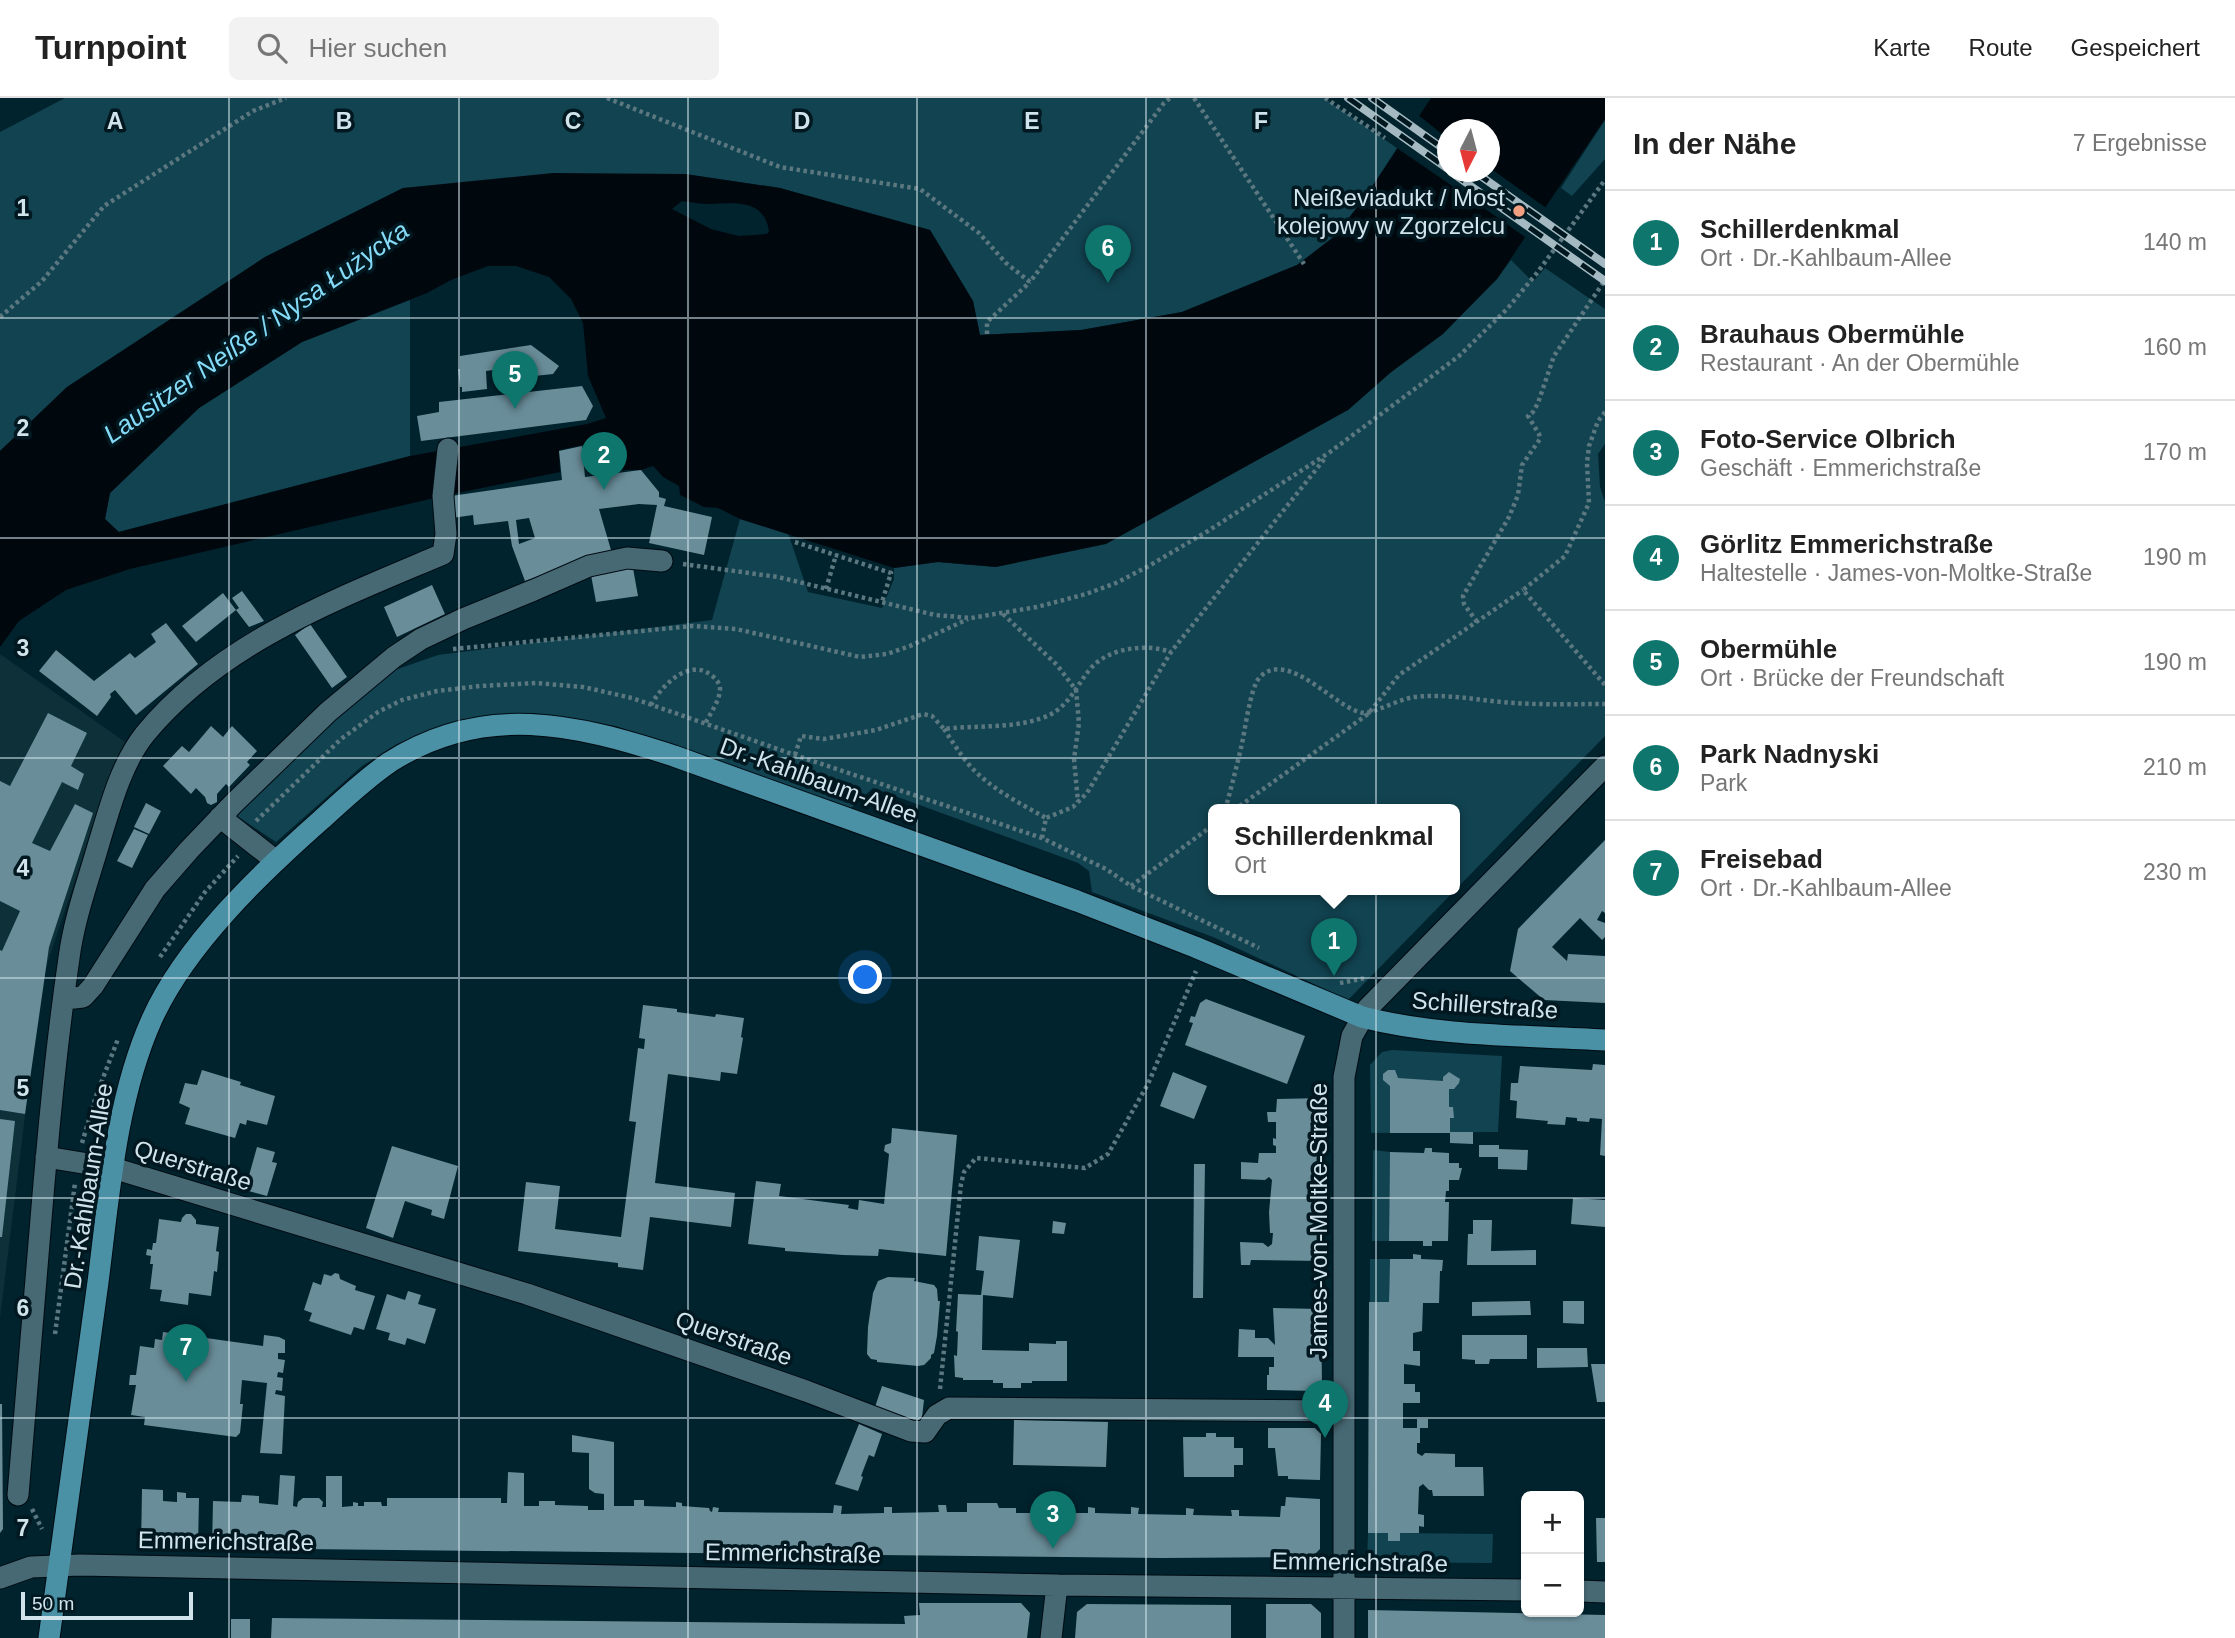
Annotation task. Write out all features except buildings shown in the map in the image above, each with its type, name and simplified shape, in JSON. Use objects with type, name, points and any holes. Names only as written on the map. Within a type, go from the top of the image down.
[{"type":"main road","name":"Dr.-Kahlbaum-Allee","points":[[49,1638],[113,1168],[121,1125],[147,1030],[162,1000],[196,949],[276,861],[355,789],[405,753],[475,728],[520,724],[555,726],[615,737],[1077,901],[1362,1017]]},
{"type":"main road","name":"Schillerstraße","points":[[1362,1017],[1388,1024],[1434,1030],[1605,1040]]},
{"type":"street","points":[[19,1494],[50,1107],[71,947],[90,872],[122,777],[144,736],[172,705],[201,680],[259,639],[337,599],[443,554],[446,534],[443,496],[448,449]]},
{"type":"street","points":[[65,999],[83,997],[93,986],[155,889],[220,817],[328,712],[394,657],[421,639],[463,619],[589,566],[627,558],[662,561]]},
{"type":"street","points":[[1362,1017],[1605,766]]},
{"type":"street","points":[[220,817],[276,861]]},
{"type":"street","name":"James-von-Moltke-Straße","points":[[1344,1638],[1344,1077],[1352,1036],[1362,1017]]},
{"type":"street","points":[[46,1157],[113,1168]]},
{"type":"street","name":"Querstraße","points":[[113,1168],[527,1294],[806,1391],[911,1431],[925,1432],[937,1415],[948,1408],[1344,1411]]},
{"type":"street","name":"Emmerichstraße","points":[[0,1578],[32,1567],[59,1565],[1057,1585],[1521,1590]]},
{"type":"street","points":[[1051,1638],[1057,1585]]},
{"type":"street","points":[[1584,1591],[1605,1592]]},
{"type":"path","points":[[0,317],[42,281],[104,206],[253,111],[286,98]]},
{"type":"path","points":[[607,98],[780,167],[920,189],[979,233],[1006,263],[1030,282]]},
{"type":"path","points":[[987,334],[987,322],[1030,282],[1155,114],[1170,98]]},
{"type":"path","points":[[1194,98],[1304,264]]},
{"type":"path","points":[[1325,98],[1385,138]]},
{"type":"path","points":[[662,561],[778,577],[935,615],[971,618],[1086,594],[1147,567],[1209,531],[1330,452],[1459,356],[1538,273],[1605,180]]},
{"type":"path","points":[[1476,622],[1464,604],[1463,596],[1509,517],[1518,495],[1522,465],[1540,439],[1528,416],[1533,412],[1543,391],[1554,356],[1605,279]]},
{"type":"path","points":[[1367,714],[1399,675],[1523,590],[1565,556],[1589,503],[1589,446],[1598,421],[1605,412]]},
{"type":"path","points":[[1046,818],[1078,802],[1087,793],[1171,652],[1330,452]]},
{"type":"path","points":[[795,542],[891,573],[882,602]]},
{"type":"path","points":[[826,589],[836,555]]},
{"type":"path","points":[[1523,590],[1605,685]]},
{"type":"path","points":[[1003,613],[1057,665],[1076,690],[1079,723],[1074,759],[1078,802]]},
{"type":"path","points":[[447,650],[693,626],[736,629],[860,657],[887,654],[910,646],[971,618]]},
{"type":"path","points":[[944,729],[1041,719],[1057,711],[1099,660],[1130,648],[1159,648],[1171,652]]},
{"type":"path","points":[[651,705],[664,687],[683,673],[693,668],[701,669],[715,679],[720,690],[705,724]]},
{"type":"path","points":[[1226,804],[1258,678],[1269,671],[1281,669],[1306,678],[1357,712],[1367,714]]},
{"type":"path","points":[[1242,804],[1367,714],[1395,701],[1425,697],[1516,703],[1605,704]]},
{"type":"path","points":[[795,755],[801,736],[824,739],[876,730],[923,714],[932,716],[977,774],[1000,792],[1046,818]]},
{"type":"path","points":[[1046,818],[1042,838],[1106,869],[1131,886],[1265,951]]},
{"type":"path","points":[[1131,886],[1208,829]]},
{"type":"path","points":[[937,1415],[964,1172],[976,1158],[1085,1168],[1108,1154],[1149,1084],[1205,951]]},
{"type":"path","points":[[1333,983],[1364,979],[1382,970],[1395,982]]},
{"type":"shaded area","points":[[65,98],[1324,98],[1397,148],[1368,193],[1335,236],[1297,265],[1182,312],[1081,330],[980,335],[973,301],[930,230],[780,188],[685,174],[403,188],[265,257],[67,387],[0,451],[0,132]]},
{"type":"shaded area","points":[[1605,120],[1605,159],[1572,196],[1561,188]]},
{"type":"shaded area","points":[[1511,260],[1533,282],[1545,268],[1605,309],[1605,444],[1598,454],[1600,487],[1605,502],[1605,736],[1460,885],[1460,804],[1208,804],[1208,895],[1450,895],[1348,1000],[1213,937],[1092,892],[1089,871],[1078,863],[873,788],[851,808],[616,726],[533,713],[487,717],[448,725],[397,744],[362,766],[276,842],[231,812],[364,690],[395,670],[438,655],[712,620],[740,519],[788,533],[808,592],[882,608],[894,579],[894,568],[938,562],[996,567],[1348,410],[1497,279]]},
{"type":"shaded area","points":[[410,300],[410,456],[118,532],[105,519],[110,493],[199,408],[302,342]]},
{"type":"shaded area","points":[[0,654],[125,742],[103,796],[42,979],[0,1318]]},
{"type":"shaded area","points":[[1392,1050],[1502,1056],[1498,1132],[1371,1133],[1370,1065],[1382,1052]]},
{"type":"shaded area","points":[[1373,1150],[1390,1152],[1389,1241],[1372,1241]]},
{"type":"shaded area","points":[[1370,1259],[1390,1259],[1389,1302],[1370,1302]]},
{"type":"shaded area","points":[[1368,1533],[1388,1533],[1388,1541],[1400,1541],[1400,1533],[1493,1534],[1492,1563],[1367,1562]]},
{"type":"water","name":"Lausitzer Neiße / Nysa Łużycka","points":[[1431,98],[1605,98],[1605,119],[1497,279],[1443,334],[1390,373],[1348,410],[1106,544],[996,567],[938,562],[894,568],[740,519],[718,508],[704,507],[680,495],[679,486],[663,477],[653,466],[641,470],[592,470],[588,444],[559,450],[560,472],[443,496],[130,569],[66,590],[19,621],[0,647],[0,451],[67,387],[265,257],[403,188],[553,173],[685,174],[780,188],[930,230],[973,301],[980,335],[1081,330],[1182,312],[1297,265],[1335,236],[1368,193]],"holes":[[[682,201],[747,205],[761,213],[769,231],[767,234],[739,236],[711,229],[672,209]],[[488,266],[516,266],[549,277],[571,299],[583,323],[588,376],[606,418],[587,424],[410,456],[119,532],[105,519],[110,493],[199,408],[302,342]]]},
{"type":"pier","points":[[1417,114],[1437,130],[1437,176],[1394,146]]},
{"type":"pier","points":[[1500,175],[1549,210],[1529,240],[1467,196],[1478,182],[1500,182]]},
{"type":"pier","points":[[1446,182],[1468,182],[1461,192]]},
{"type":"railway","points":[[1348,98],[1437,161]]},
{"type":"railway","points":[[1372,98],[1437,144]]},
{"type":"railway","points":[[1465,182],[1605,281]]},
{"type":"railway","points":[[1489,182],[1605,264]]},
{"type":"place","name":"Neißeviadukt / Most kolejowy w Zgorzelcu","points":[[1519,211]]},
{"type":"place","name":"Park Nadnyski","points":[[1108,283]]},
{"type":"place","name":"Obermühle","points":[[515,409]]},
{"type":"place","name":"Brauhaus Obermühle","points":[[604,490]]},
{"type":"place","name":"Schillerdenkmal","points":[[1334,976]]},
{"type":"place","name":"Freisebad","points":[[186,1382]]},
{"type":"place","name":"Görlitz Emmerichstraße","points":[[1325,1438]]},
{"type":"place","name":"Foto-Service Olbrich","points":[[1053,1549]]}]
